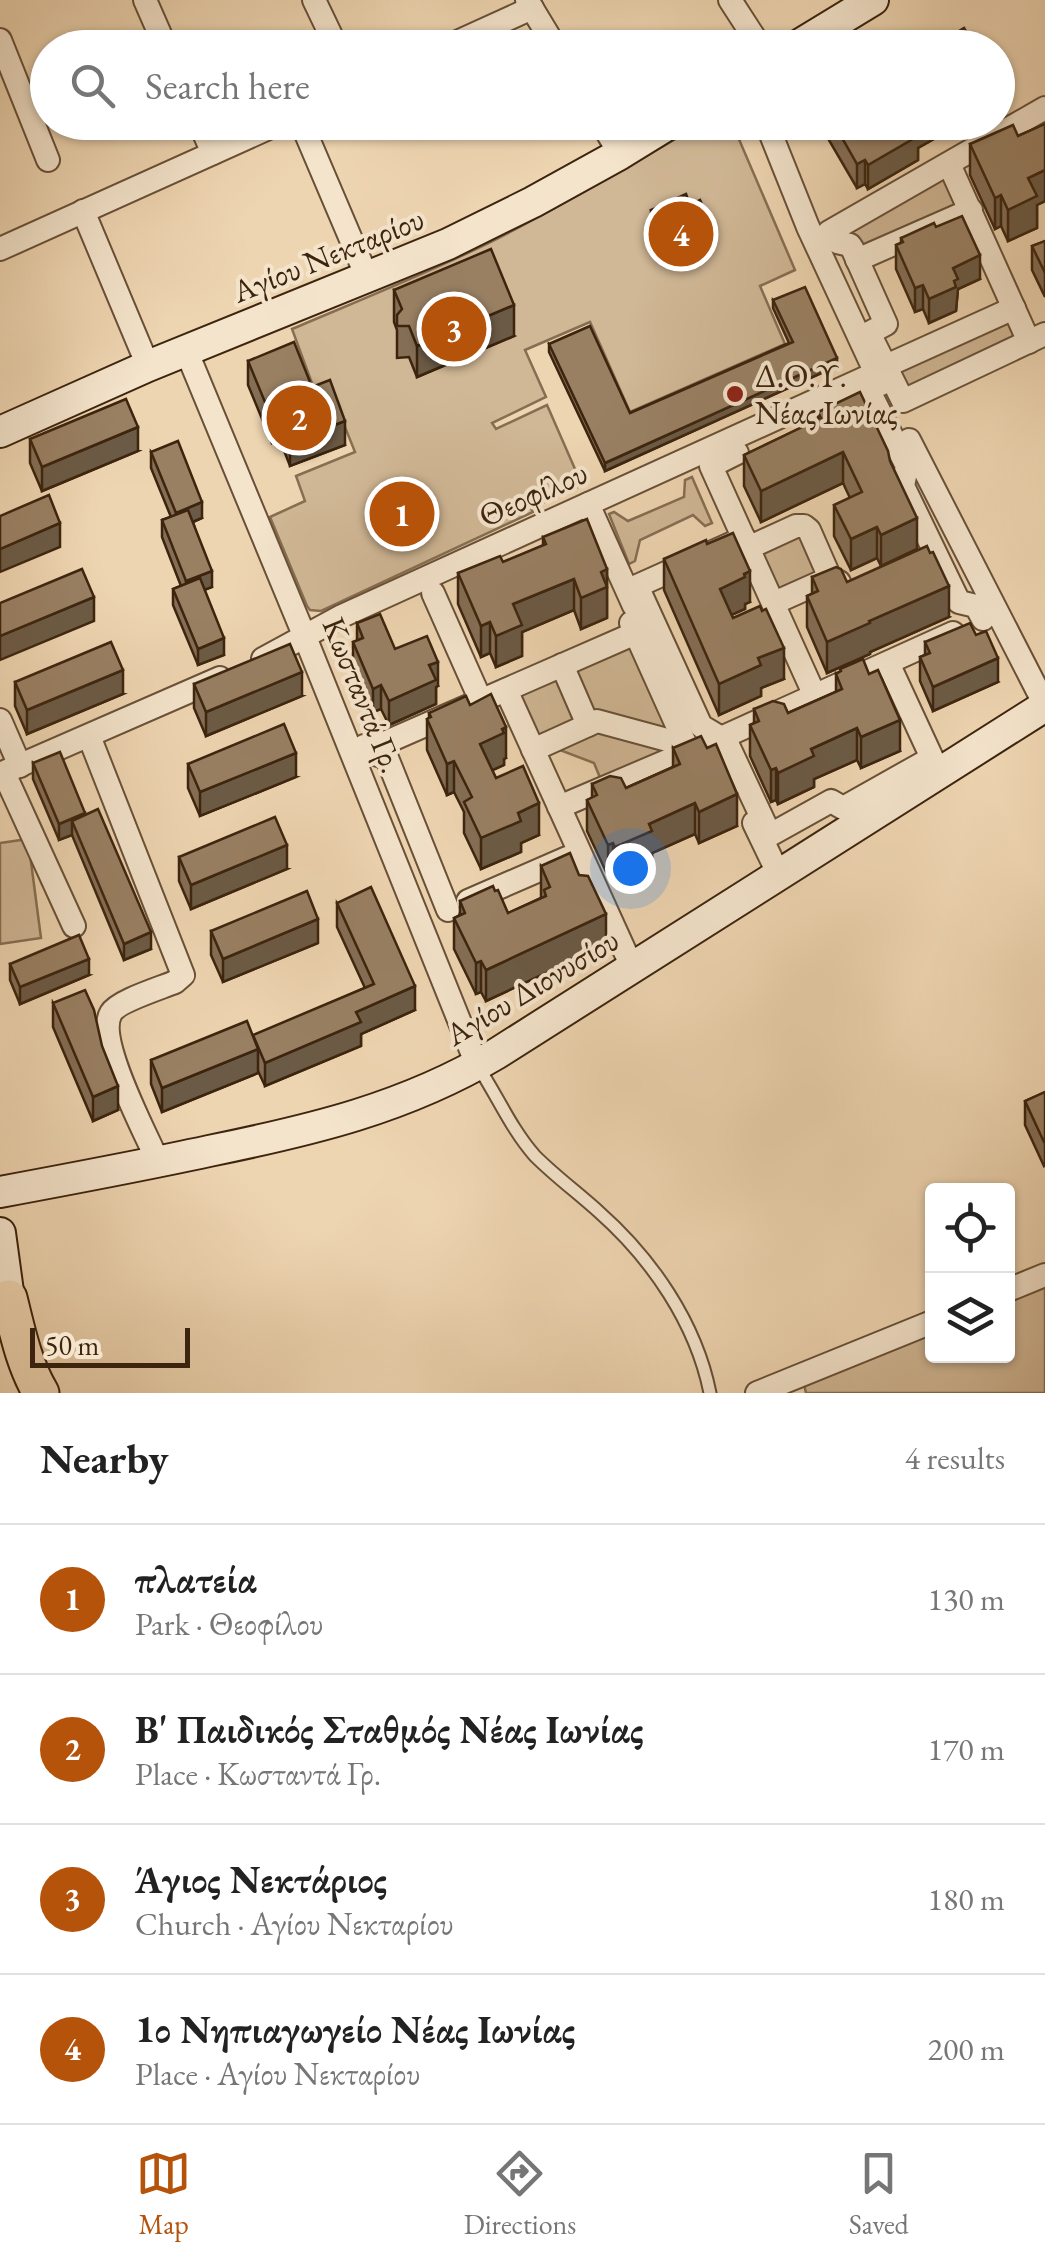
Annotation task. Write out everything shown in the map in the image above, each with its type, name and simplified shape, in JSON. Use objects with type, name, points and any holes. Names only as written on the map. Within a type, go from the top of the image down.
[{"type":"main road","points":[[824,30],[873,0]]},
{"type":"main road","name":"Αγίου Νεκταρίου","points":[[0,432],[148,366],[494,223],[643,140]]},
{"type":"main road","name":"Αγίου Διονυσίου","points":[[0,1192],[334,1124],[476,1066],[1045,706]]},
{"type":"main road","points":[[0,1234],[22,1393]]},
{"type":"main road","points":[[9,1298],[20,1341],[41,1393]]},
{"type":"street","points":[[145,0],[158,30]]},
{"type":"street","points":[[314,0],[328,30]]},
{"type":"street","points":[[730,0],[749,30]]},
{"type":"street","points":[[479,30],[530,4],[545,30]]},
{"type":"street","points":[[0,40],[30,115]]},
{"type":"street","points":[[1015,126],[1045,108]]},
{"type":"street","points":[[40,140],[48,160]]},
{"type":"street","points":[[207,140],[213,153]]},
{"type":"street","points":[[0,249],[242,140]]},
{"type":"street","points":[[309,140],[367,277]]},
{"type":"street","points":[[612,140],[620,154]]},
{"type":"street","points":[[773,140],[808,227],[881,370],[990,616],[1045,706]]},
{"type":"street","points":[[949,164],[1014,308],[1037,338],[903,401],[881,370],[869,333],[886,324],[850,245],[837,242],[830,232],[990,140]]},
{"type":"street","points":[[857,260],[970,210]]},
{"type":"street","points":[[83,212],[148,366]]},
{"type":"street","name":"Θεοφίλου","points":[[8,771],[277,652],[314,640],[342,616],[587,515],[697,455],[1014,308]]},
{"type":"street","name":"Κωσταντά Γρ.","points":[[186,350],[314,640],[476,1066]]},
{"type":"street","points":[[815,696],[711,466],[868,391],[907,466],[902,486],[929,559],[959,602],[976,606],[990,616]]},
{"type":"street","points":[[621,578],[730,530],[697,455]]},
{"type":"street","points":[[587,515],[621,578],[690,730],[702,746]]},
{"type":"street","points":[[587,515],[645,629]]},
{"type":"street","points":[[645,629],[637,586],[796,526],[809,530],[830,578],[859,593]]},
{"type":"street","points":[[774,604],[830,578]]},
{"type":"street","points":[[432,593],[481,701]]},
{"type":"street","points":[[559,807],[990,616]]},
{"type":"street","points":[[366,751],[645,629]]},
{"type":"street","points":[[314,640],[366,751],[387,758],[448,910]]},
{"type":"street","points":[[702,746],[726,741],[770,834],[831,801],[843,808],[932,758],[888,663]]},
{"type":"street","points":[[562,665],[588,725]]},
{"type":"street","points":[[506,690],[632,967]]},
{"type":"street","points":[[0,720],[8,771],[74,926]]},
{"type":"street","points":[[533,750],[597,721],[682,744],[718,748],[778,875]]},
{"type":"street","points":[[90,736],[183,975],[116,1007],[108,1019],[114,1062],[158,1162]]},
{"type":"street","points":[[419,922],[580,853]]},
{"type":"street","points":[[1015,1287],[1045,1275]]},
{"type":"street","points":[[757,1393],[925,1325]]},
{"type":"lane","points":[[476,1066],[536,1156],[603,1215],[657,1275],[696,1347],[710,1393]]},
{"type":"shaded area","points":[[674,140],[739,140],[795,270],[760,286],[785,344],[630,412],[590,322],[525,350],[546,397],[492,423],[496,429],[547,405],[582,485],[531,508],[533,512],[321,611],[310,610],[270,517],[305,501],[296,476],[355,452],[331,392],[317,397],[292,329],[489,243]]},
{"type":"shaded area","points":[[943,174],[958,208],[858,252],[840,239]]},
{"type":"shaded area","points":[[1009,319],[1016,336],[902,390],[894,373]]},
{"type":"shaded area","points":[[692,477],[712,523],[705,526],[693,515],[640,540],[635,561],[629,564],[609,514],[614,512],[628,521],[684,497],[685,480]]},
{"type":"shaded area","points":[[803,529],[824,576],[776,598],[754,551]]},
{"type":"shaded area","points":[[635,643],[677,736],[592,713],[574,671]]},
{"type":"shaded area","points":[[558,677],[578,723],[535,741],[515,697]]},
{"type":"shaded area","points":[[597,731],[673,750],[601,780],[594,763],[557,749]]},
{"type":"shaded area","points":[[28,839],[41,938],[0,944],[0,843]]},
{"type":"shaded area","points":[[1045,1277],[1045,1393],[806,1393],[803,1380],[925,1328],[925,1363],[1015,1363],[1015,1290]]},
{"type":"building","points":[[1045,124],[1045,170],[1028,178],[1037,196],[1008,210],[1001,195],[995,198],[970,144],[979,140],[1015,140],[1015,129],[1018,136]]},
{"type":"building","points":[[843,140],[911,140],[868,165],[865,160],[857,164]]},
{"type":"building","points":[[686,194],[690,205],[700,200],[712,225],[667,245],[651,210]]},
{"type":"building","points":[[962,216],[980,255],[953,268],[958,279],[954,281],[956,287],[929,299],[923,285],[915,288],[896,245],[903,242],[901,238],[934,223],[936,227]]},
{"type":"building","points":[[1045,241],[1045,273],[1032,246]]},
{"type":"building","points":[[491,249],[514,305],[417,346],[409,326],[397,326],[397,315],[402,309],[394,290]]},
{"type":"building","name":"Δ.Ο.Υ. Νέας Ιωνίας","points":[[805,287],[837,358],[605,463],[549,344],[590,326],[630,413],[793,342],[773,300]]},
{"type":"building","points":[[294,342],[312,387],[330,380],[345,421],[290,442],[280,416],[272,419],[248,361]]},
{"type":"building","points":[[860,392],[917,518],[881,535],[877,527],[851,539],[834,505],[862,492],[843,452],[761,491],[744,455],[821,418],[818,412]]},
{"type":"building","points":[[126,399],[138,427],[42,467],[30,439]]},
{"type":"building","points":[[178,441],[202,502],[176,513],[151,452]]},
{"type":"building","points":[[49,495],[60,523],[0,549],[0,516]]},
{"type":"building","points":[[188,510],[212,571],[186,581],[162,520]]},
{"type":"building","points":[[587,519],[607,569],[601,572],[607,587],[581,598],[574,579],[513,604],[522,625],[496,636],[490,622],[481,626],[458,573],[500,556],[503,562],[546,544],[543,537]]},
{"type":"building","points":[[733,533],[750,571],[720,589],[733,618],[760,606],[762,611],[766,609],[784,648],[758,658],[761,665],[719,684],[664,559]]},
{"type":"building","points":[[927,546],[949,586],[827,642],[807,596],[818,591],[812,577],[836,567],[847,582]]},
{"type":"building","points":[[82,569],[94,597],[0,636],[0,603]]},
{"type":"building","points":[[200,578],[224,638],[198,649],[173,589]]},
{"type":"building","points":[[380,614],[395,649],[427,636],[438,662],[429,665],[436,680],[389,701],[381,685],[373,689],[353,642],[363,638],[357,623]]},
{"type":"building","points":[[970,623],[976,635],[986,631],[998,658],[933,687],[920,657],[930,653],[925,642]]},
{"type":"building","points":[[111,642],[123,670],[27,710],[15,682]]},
{"type":"building","points":[[290,644],[302,672],[206,712],[194,684]]},
{"type":"building","points":[[863,659],[869,674],[878,670],[900,720],[861,737],[857,728],[811,749],[814,756],[778,773],[776,768],[771,770],[750,725],[759,721],[754,709],[773,701],[784,704],[788,713],[842,689],[836,674]]},
{"type":"building","points":[[491,694],[506,727],[502,729],[504,733],[480,744],[496,778],[523,766],[539,803],[518,813],[521,821],[481,838],[464,802],[472,797],[454,761],[447,764],[427,719],[431,717],[429,713],[466,696],[470,705]]},
{"type":"building","points":[[284,724],[296,753],[200,792],[188,764]]},
{"type":"building","points":[[701,736],[707,748],[716,744],[737,794],[699,812],[695,803],[649,824],[652,831],[615,847],[613,843],[608,845],[587,800],[597,795],[592,784],[610,776],[621,778],[626,788],[680,764],[673,748]]},
{"type":"building","points":[[60,752],[85,813],[59,824],[33,763]]},
{"type":"building","points":[[98,809],[151,932],[124,944],[72,821]]},
{"type":"building","points":[[275,817],[287,845],[191,885],[179,857]]},
{"type":"building","points":[[570,853],[579,875],[588,876],[606,914],[486,970],[481,961],[476,963],[454,918],[465,913],[460,901],[493,886],[508,913],[546,896],[544,890],[550,887],[541,866]]},
{"type":"building","points":[[371,887],[415,986],[356,1012],[361,1022],[265,1063],[253,1035],[374,984],[337,903]]},
{"type":"building","points":[[307,891],[318,919],[223,959],[211,931]]},
{"type":"building","points":[[79,935],[89,959],[20,987],[10,964]]},
{"type":"building","points":[[85,990],[118,1086],[93,1097],[53,1003]]},
{"type":"building","points":[[247,1021],[258,1049],[162,1088],[151,1060]]},
{"type":"building","points":[[1045,1092],[1045,1142],[1044,1142],[1025,1101]]},
{"type":"place","name":"1ο Νηπιαγωγείο Νέας Ιωνίας","points":[[681,234]]},
{"type":"place","name":"Άγιος Νεκτάριος","points":[[454,329]]},
{"type":"place","name":"Δ.Ο.Υ. Νέας Ιωνίας","points":[[735,394]]},
{"type":"place","name":"Β' Παιδικός Σταθμός Νέας Ιωνίας","points":[[299,418]]},
{"type":"place","name":"πλατεία","points":[[402,514]]}]
